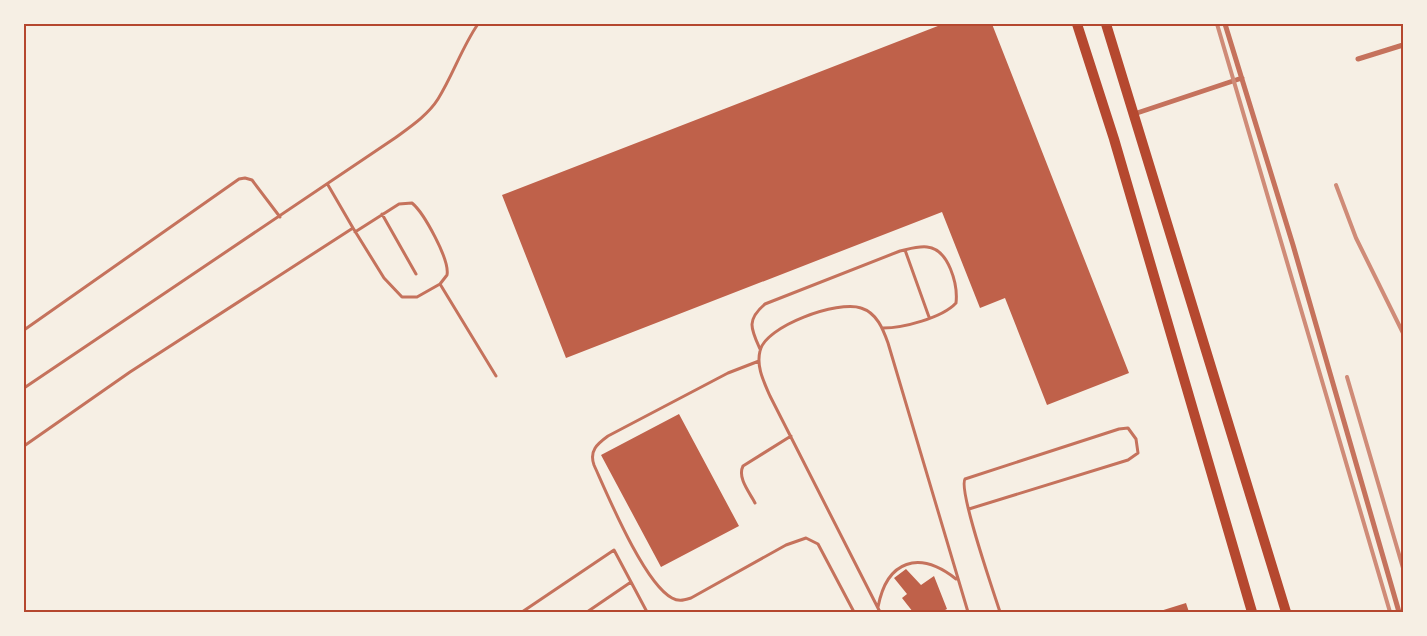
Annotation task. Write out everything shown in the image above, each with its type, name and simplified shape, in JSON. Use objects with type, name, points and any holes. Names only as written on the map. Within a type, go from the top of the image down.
[{"type":"main road","points":[[1077,24],[1114,139],[1252,612]]},
{"type":"main road","points":[[1106,24],[1286,612]]},
{"type":"street","points":[[1225,24],[1293,245],[1399,612]]},
{"type":"street","points":[[1358,59],[1403,45]]},
{"type":"street","points":[[1133,114],[1242,78]]},
{"type":"lane","points":[[24,388],[328,185],[395,138],[421,117],[437,100],[463,48],[478,24]]},
{"type":"lane","points":[[24,330],[239,179],[252,180],[280,217]]},
{"type":"lane","points":[[328,185],[353,228],[384,278],[402,297],[417,297],[440,284],[447,275],[447,262],[416,206],[405,202],[382,214],[356,232]]},
{"type":"lane","points":[[382,214],[416,274]]},
{"type":"lane","points":[[24,446],[130,372],[353,228]]},
{"type":"lane","points":[[760,349],[751,326],[752,316],[764,304],[905,250],[928,247],[935,249],[945,259],[954,281],[957,293],[956,303],[950,308],[903,327],[883,328]]},
{"type":"lane","points":[[905,250],[929,317]]},
{"type":"lane","points":[[440,284],[496,376]]},
{"type":"lane","points":[[879,610],[770,396],[759,360],[760,349],[765,339],[786,325],[818,312],[851,306],[869,312],[883,328],[968,612]]},
{"type":"lane","points":[[759,360],[608,436],[594,449],[591,457],[594,465],[642,562],[654,580],[672,598],[680,601],[691,598],[786,545],[806,538],[818,544],[854,612]]},
{"type":"lane","points":[[968,509],[1128,460],[1138,453],[1136,439],[1128,428],[1118,429],[966,479],[963,486],[968,509],[1000,612]]},
{"type":"lane","points":[[756,504],[743,480],[742,466],[791,436]]},
{"type":"lane","points":[[522,612],[614,550],[647,612]]},
{"type":"lane","points":[[879,610],[886,583],[892,575],[909,563],[928,563],[957,579]]},
{"type":"lane","points":[[587,612],[631,582]]},
{"type":"building","points":[[943,24],[992,24],[1129,373],[1047,405],[1005,298],[980,308],[942,212],[566,358],[502,195]]},
{"type":"building","points":[[679,414],[739,526],[661,567],[601,455]]},
{"type":"building","points":[[906,569],[921,585],[934,576],[947,609],[941,612],[913,612],[902,598],[907,594],[894,578]]},
{"type":"building","points":[[1186,603],[1189,612],[1157,612]]},
{"type":"railway","points":[[1217,24],[1390,612]]},
{"type":"railway","points":[[1336,185],[1356,238],[1403,333]]},
{"type":"railway","points":[[1347,377],[1403,568]]}]
